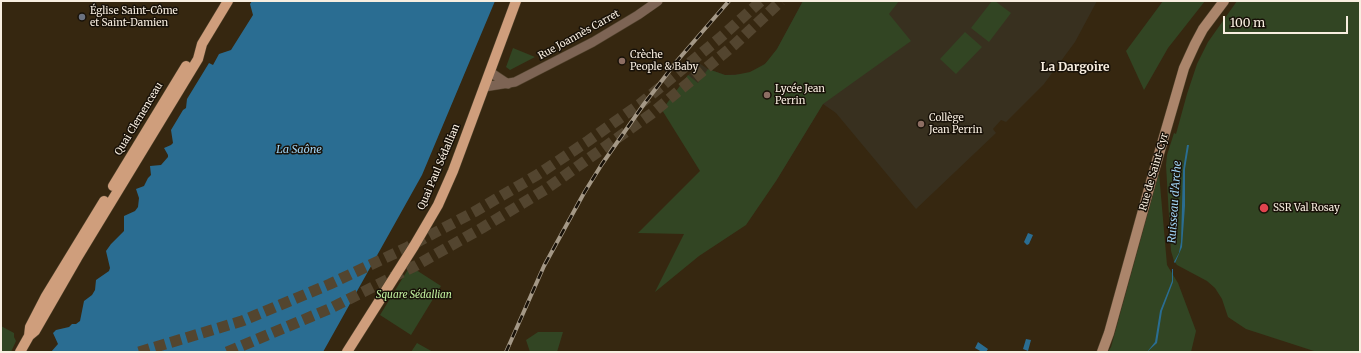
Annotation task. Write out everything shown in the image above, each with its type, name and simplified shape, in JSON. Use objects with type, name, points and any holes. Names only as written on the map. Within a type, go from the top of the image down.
[{"type":"main road","name":"Quai Clemenceau","points":[[20,352],[29,336],[30,327],[92,227],[192,55],[202,44],[228,1]]},
{"type":"main road","name":"Quai Paul Sédallian","points":[[348,352],[438,205],[453,171],[516,1]]},
{"type":"main road","name":"Rue de Saint-Cyr","points":[[1102,352],[1109,333],[1184,68],[1203,30],[1224,1]]},
{"type":"street","name":"Rue Joannès Carret","points":[[484,87],[515,82],[593,42],[658,1]]},
{"type":"street","points":[[490,72],[508,84]]},
{"type":"shaded area","name":"Lycée Jean Perrin","points":[[803,1],[1097,1],[1075,42],[1044,84],[1006,122],[1001,120],[993,129],[996,133],[916,209],[836,113],[823,104],[776,181],[685,79],[699,63],[708,69],[725,75],[746,74],[760,68],[768,61],[777,49]]},
{"type":"green space","points":[[803,1],[899,1],[889,14],[911,41],[823,104],[776,181],[746,225],[699,256],[655,292],[684,234],[638,233],[700,171],[662,110],[688,75],[698,83],[708,69],[725,75],[735,75],[750,72],[765,64],[777,49]]},
{"type":"green space","points":[[992,1],[995,1],[1011,13],[989,42],[971,28]]},
{"type":"green space","points":[[1163,1],[1205,1],[1168,48],[1144,90],[1126,51]]},
{"type":"green space","name":"SSR Val Rosay","points":[[1237,1],[1360,1],[1360,352],[1317,352],[1246,329],[1228,317],[1222,299],[1215,288],[1207,281],[1177,265],[1174,261],[1171,251],[1166,165],[1167,155],[1174,133],[1176,134],[1197,64],[1208,42]]},
{"type":"green space","points":[[965,32],[982,47],[956,74],[940,59]]},
{"type":"green space","points":[[513,48],[535,57],[510,70],[506,67]]},
{"type":"green space","points":[[1159,173],[1167,265],[1178,283],[1196,331],[1191,352],[1108,352],[1111,347]]},
{"type":"green space","name":"Square Sédallian","points":[[410,266],[441,286],[411,335],[380,315]]},
{"type":"green space","points":[[1,326],[14,333],[16,341],[11,352],[1,352]]},
{"type":"green space","points":[[538,332],[563,332],[557,352],[530,352],[526,340]]},
{"type":"green space","points":[[417,343],[433,352],[411,352]]},
{"type":"water","name":"La Saône","points":[[252,1],[495,1],[422,175],[323,352],[51,352],[58,344],[53,333],[56,330],[69,327],[80,321],[84,301],[92,295],[95,290],[96,280],[109,271],[110,268],[106,251],[124,231],[124,216],[135,211],[138,207],[139,198],[136,189],[144,186],[151,175],[150,166],[161,165],[168,157],[164,148],[173,143],[171,130],[183,110],[186,108],[187,99],[209,63],[213,65],[219,54],[231,50],[253,15],[250,4]]},
{"type":"water","points":[[1187,145],[1189,145],[1185,169],[1185,206],[1182,247],[1175,263],[1174,262],[1179,253],[1181,242],[1183,170]]},
{"type":"water","points":[[1028,233],[1033,235],[1029,244],[1027,245],[1024,242]]},
{"type":"water","points":[[1172,269],[1173,282],[1162,311],[1157,343],[1147,352],[1155,342],[1160,311],[1172,281]]},
{"type":"water","points":[[1026,339],[1031,340],[1028,351],[1023,349]]},
{"type":"water","points":[[978,342],[988,349],[986,352],[982,352],[975,348]]},
{"type":"tunnel","points":[[139,352],[242,321],[330,284],[406,248],[474,212],[537,175],[640,104],[721,37],[761,1]]},
{"type":"tunnel","points":[[227,352],[329,309],[415,266],[546,189],[651,114],[734,45],[781,1]]},
{"type":"railway","points":[[506,352],[544,266],[584,193],[602,164],[644,104],[677,61],[729,1]]},
{"type":"place","name":"Église Saint-Côme et Saint-Damien","points":[[82,17]]},
{"type":"place","name":"Crèche People & Baby","points":[[622,61]]},
{"type":"place","name":"Lycée Jean Perrin","points":[[767,95]]},
{"type":"place","name":"Collège Jean Perrin","points":[[921,124]]},
{"type":"place","name":"SSR Val Rosay","points":[[1264,208]]},
{"type":"district","name":"La Dargoire","points":[[1075,68]]},
{"type":"water label","name":"Ruisseau d'Arche","points":[[1175,202]]}]
